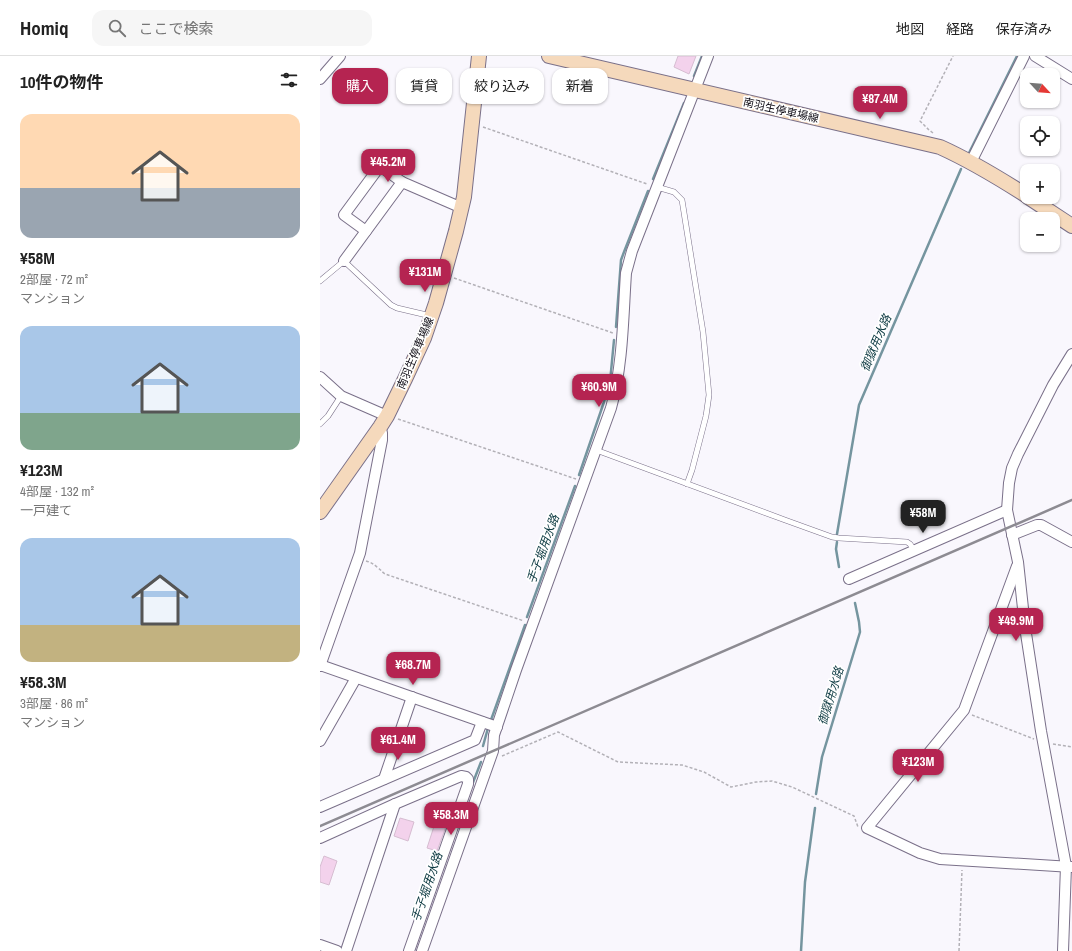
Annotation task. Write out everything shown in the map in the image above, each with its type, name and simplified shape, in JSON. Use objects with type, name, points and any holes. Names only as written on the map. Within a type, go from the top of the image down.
[{"type":"main road","name":"南羽生停車場線","points":[[320,512],[383,421],[417,353],[432,316],[444,276],[464,197],[479,56]]},
{"type":"main road","name":"南羽生停車場線","points":[[548,56],[940,147],[988,171],[1020,192]]},
{"type":"main road","name":"南羽生停車場線","points":[[1040,204],[1071,223]]},
{"type":"street","points":[[320,80],[340,56]]},
{"type":"street","points":[[422,951],[493,752],[494,735],[532,624],[611,408],[616,392],[620,363],[626,273],[632,250],[708,56]]},
{"type":"street","points":[[971,162],[1024,56]]},
{"type":"street","points":[[1035,56],[1072,79]]},
{"type":"street","points":[[366,231],[344,215],[380,166],[402,182],[462,208]]},
{"type":"street","points":[[344,261],[402,182]]},
{"type":"street","points":[[1063,951],[1069,866],[1043,743],[1025,627],[1018,562],[1006,510],[1012,468],[1053,385],[1072,354]]},
{"type":"street","points":[[320,377],[340,396],[383,421],[382,440],[359,558],[320,666],[497,727]]},
{"type":"street","points":[[848,579],[1006,510]]},
{"type":"street","points":[[1012,535],[1037,525],[1041,525],[1072,542]]},
{"type":"street","points":[[1018,562],[963,711],[867,828],[920,852],[940,859],[1069,866]]},
{"type":"street","points":[[320,741],[356,678]]},
{"type":"street","points":[[384,779],[412,697]]},
{"type":"street","points":[[320,807],[475,740],[482,722]]},
{"type":"street","points":[[320,838],[461,776],[468,779],[468,784],[409,951]]},
{"type":"street","points":[[346,951],[395,804]]},
{"type":"street","points":[[320,945],[337,951]]},
{"type":"lane","points":[[657,187],[674,192],[682,200],[703,332],[709,395],[706,416],[687,484]]},
{"type":"lane","points":[[320,280],[344,261],[391,305],[397,308],[432,316]]},
{"type":"lane","points":[[320,424],[328,416],[340,396]]},
{"type":"lane","points":[[596,450],[832,537],[907,542],[914,550]]},
{"type":"path","points":[[940,147],[939,137],[920,121],[953,56]]},
{"type":"path","points":[[472,123],[657,187]]},
{"type":"path","points":[[444,276],[452,277],[614,333],[622,334]]},
{"type":"path","points":[[383,421],[584,482]]},
{"type":"path","points":[[359,558],[378,567],[385,574],[532,624]]},
{"type":"path","points":[[963,711],[1043,743],[1072,746]]},
{"type":"path","points":[[489,761],[558,732],[618,762],[682,765],[704,772],[731,788],[756,782],[772,781],[792,787],[854,816],[858,827],[867,828]]},
{"type":"path","points":[[959,951],[962,860]]},
{"type":"building","points":[[678,56],[696,56],[689,74],[674,67]]},
{"type":"building","points":[[437,817],[448,821],[437,851],[427,848]]},
{"type":"building","points":[[400,818],[414,822],[408,841],[394,836]]},
{"type":"building","points":[[324,856],[337,861],[329,885],[320,882],[320,867]]},
{"type":"waterway","name":"手子堀用水路","points":[[694,76],[702,56]]},
{"type":"waterway","name":"御獄用水路","points":[[968,155],[1017,56]]},
{"type":"waterway","name":"手子堀用水路","points":[[653,179],[684,103]]},
{"type":"waterway","name":"御獄用水路","points":[[837,534],[859,405],[961,169]]},
{"type":"waterway","name":"手子堀用水路","points":[[616,327],[621,260],[648,191]]},
{"type":"waterway","name":"手子堀用水路","points":[[579,475],[610,382],[614,340]]},
{"type":"waterway","name":"手子堀用水路","points":[[527,617],[575,486]]},
{"type":"waterway","name":"御獄用水路","points":[[837,542],[836,549],[839,567]]},
{"type":"waterway","name":"御獄用水路","points":[[816,794],[822,757],[860,632],[855,603]]},
{"type":"waterway","name":"手子堀用水路","points":[[491,720],[525,625]]},
{"type":"waterway","name":"手子堀用水路","points":[[483,746],[488,728]]},
{"type":"waterway","name":"手子堀用水路","points":[[472,785],[481,762]]},
{"type":"waterway","name":"御獄用水路","points":[[801,951],[805,882],[815,808]]},
{"type":"railway","points":[[320,826],[1072,500]]}]
